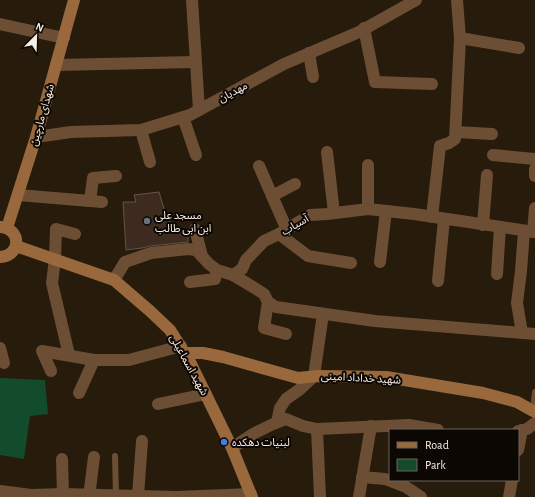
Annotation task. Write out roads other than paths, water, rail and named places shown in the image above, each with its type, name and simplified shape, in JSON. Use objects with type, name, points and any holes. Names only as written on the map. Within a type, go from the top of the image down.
[{"type":"street","name":"شهدای مارچین","points":[[4,228],[18,195],[36,138],[74,0]]},
{"type":"street","points":[[192,0],[199,110]]},
{"type":"street","name":"مهدیان","points":[[36,138],[71,132],[141,130],[190,115],[284,64],[364,28],[416,0]]},
{"type":"street","points":[[432,217],[440,146],[455,139],[456,132],[460,38],[458,0]]},
{"type":"street","points":[[0,24],[64,38]]},
{"type":"street","points":[[364,28],[375,82],[432,84]]},
{"type":"street","points":[[460,38],[519,48]]},
{"type":"street","points":[[309,53],[312,77]]},
{"type":"street","points":[[56,65],[195,62]]},
{"type":"street","points":[[183,117],[196,155]]},
{"type":"street","points":[[141,130],[150,162]]},
{"type":"street","points":[[456,132],[492,134]]},
{"type":"street","points":[[327,152],[334,213]]},
{"type":"street","points":[[493,155],[535,159]]},
{"type":"street","points":[[368,165],[368,209]]},
{"type":"street","points":[[259,166],[272,196],[283,232],[308,256],[352,263]]},
{"type":"street","points":[[535,169],[535,176]]},
{"type":"street","points":[[483,224],[487,175]]},
{"type":"street","points":[[90,201],[93,178],[116,176]]},
{"type":"street","points":[[272,196],[295,184]]},
{"type":"street","points":[[18,195],[102,202]]},
{"type":"street","points":[[522,333],[517,303],[535,208]]},
{"type":"street","name":"آسیاب","points":[[233,275],[242,269],[246,260],[264,241],[283,232],[310,215],[368,209],[483,224],[531,232]]},
{"type":"street","points":[[380,262],[386,211]]},
{"type":"street","points":[[438,281],[444,219]]},
{"type":"street","points":[[497,274],[500,227]]},
{"type":"street","points":[[0,257],[10,254],[16,246],[16,238],[14,234],[11,230],[4,228]]},
{"type":"street","points":[[69,355],[52,283],[55,259],[56,229],[75,234]]},
{"type":"street","points":[[195,229],[202,256]]},
{"type":"street","name":"شهید اسماعیلی","points":[[16,246],[114,280],[150,310],[170,330],[183,349],[206,394],[232,448],[251,496]]},
{"type":"street","points":[[114,280],[125,262],[151,253],[188,249],[196,250],[217,270],[233,275],[253,287],[264,294],[268,302],[276,307],[375,321],[535,334]]},
{"type":"street","points":[[190,282],[215,279],[217,270]]},
{"type":"street","points":[[268,302],[264,328],[286,334]]},
{"type":"street","points":[[277,422],[280,408],[286,399],[299,390],[314,376],[323,314]]},
{"type":"street","points":[[0,348],[4,363]]},
{"type":"street","points":[[52,371],[42,351],[94,360],[129,360],[183,349]]},
{"type":"street","name":"شهید خداداد امینی","points":[[183,349],[223,357],[298,378],[314,376],[386,378],[483,393],[517,402],[534,411]]},
{"type":"street","points":[[79,393],[94,360]]},
{"type":"street","points":[[158,404],[206,394]]},
{"type":"street","points":[[232,448],[253,434],[286,419],[303,426],[317,428],[409,425],[424,429]]},
{"type":"street","points":[[520,431],[527,429],[535,423]]},
{"type":"street","points":[[359,497],[371,426]]},
{"type":"street","points":[[317,428],[320,497]]},
{"type":"street","points":[[138,496],[142,441]]},
{"type":"street","points":[[90,496],[94,456]]},
{"type":"street","points":[[62,459],[63,494]]},
{"type":"street","points":[[362,477],[389,481]]},
{"type":"street","points":[[390,481],[406,487],[421,497]]},
{"type":"street","points":[[509,497],[512,481]]},
{"type":"street","points":[[0,491],[30,496],[63,494],[90,496],[116,495],[176,497],[251,496]]},
{"type":"lane","points":[[534,411],[535,392]]},
{"type":"lane","points":[[115,456],[116,495]]},
{"type":"place","name":"مسجد علی ابن ابی طالب","points":[[147,221]]},
{"type":"place","name":"لبنیات دهکده","points":[[224,442]]}]
